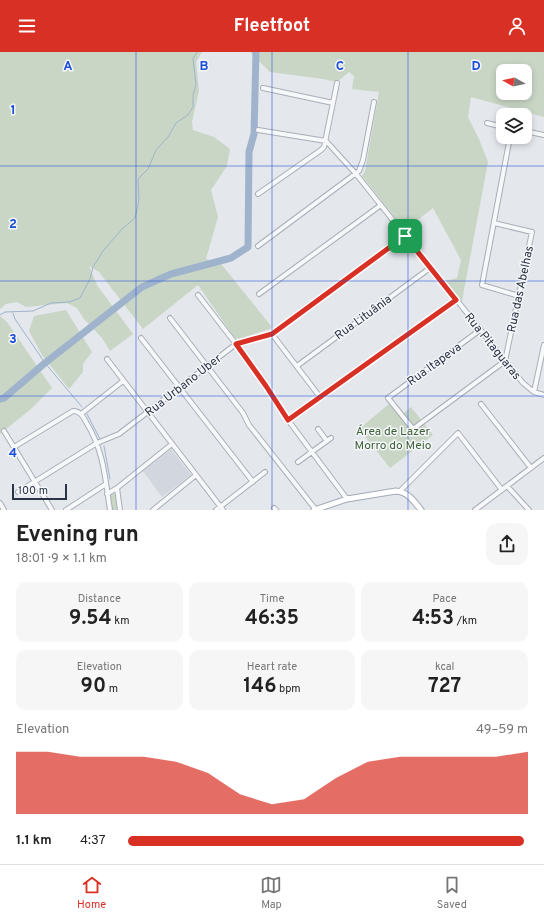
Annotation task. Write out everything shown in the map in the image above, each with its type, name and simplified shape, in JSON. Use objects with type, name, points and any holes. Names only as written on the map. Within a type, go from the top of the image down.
[{"type":"main road","points":[[315,510],[347,499],[387,491],[400,491],[409,496],[421,510]]},
{"type":"street","points":[[258,194],[321,150],[326,141],[337,82]]},
{"type":"street","points":[[263,88],[333,103]]},
{"type":"street","points":[[258,246],[356,174],[362,164],[374,102]]},
{"type":"street","points":[[487,123],[496,125]]},
{"type":"street","points":[[258,130],[326,141]]},
{"type":"street","points":[[532,132],[544,135]]},
{"type":"street","name":"Rua Pitaguaras","points":[[326,141],[356,174],[523,383],[534,392],[544,395]]},
{"type":"street","points":[[509,144],[482,285],[519,296]]},
{"type":"street","points":[[259,294],[381,205]]},
{"type":"street","name":"Rua das Abelhas","points":[[494,223],[532,232],[505,360]]},
{"type":"street","points":[[320,397],[272,334],[405,236]]},
{"type":"street","name":"Rua Lituânia","points":[[297,366],[430,268]]},
{"type":"street","points":[[198,295],[236,344],[288,420],[347,499]]},
{"type":"street","points":[[288,420],[456,300]]},
{"type":"street","points":[[170,318],[243,413],[248,425],[315,510]]},
{"type":"street","name":"Rua Itapeva","points":[[480,330],[388,398],[413,429],[505,360]]},
{"type":"street","name":"Rua Urbano Uber","points":[[18,492],[97,443],[119,434],[236,344],[272,334]]},
{"type":"street","points":[[141,338],[253,482]]},
{"type":"street","points":[[534,392],[544,345]]},
{"type":"street","points":[[107,359],[222,508]]},
{"type":"street","points":[[81,414],[123,381]]},
{"type":"street","points":[[481,404],[531,468]]},
{"type":"street","points":[[14,447],[75,411],[81,414],[97,443],[101,454],[110,510]]},
{"type":"street","points":[[298,462],[329,439],[318,429]]},
{"type":"street","points":[[4,431],[52,510]]},
{"type":"street","points":[[400,491],[458,433],[502,490]]},
{"type":"street","points":[[107,494],[117,488],[172,444]]},
{"type":"street","points":[[475,510],[544,458]]},
{"type":"street","points":[[216,510],[222,508],[265,472]]},
{"type":"street","points":[[153,510],[196,475]]},
{"type":"street","points":[[66,510],[106,484]]},
{"type":"street","points":[[507,486],[529,510]]},
{"type":"street","points":[[117,488],[120,510]]},
{"type":"street","points":[[0,503],[4,510]]},
{"type":"shaded area","points":[[171,449],[191,475],[162,497],[143,471]]},
{"type":"green space","points":[[0,52],[202,52],[196,62],[199,91],[192,122],[193,130],[214,137],[230,149],[227,166],[211,190],[218,217],[206,259],[222,265],[271,326],[270,329],[238,339],[234,337],[198,285],[143,329],[99,272],[89,266],[97,285],[133,334],[110,351],[102,338],[84,319],[77,308],[67,303],[26,307],[17,302],[6,304],[0,309]]},
{"type":"green space","points":[[250,52],[544,52],[544,117],[532,114],[532,108],[511,108],[471,97],[468,117],[488,162],[462,301],[445,281],[457,278],[461,260],[433,208],[405,230],[362,176],[365,171],[379,92],[352,89],[354,76],[349,72],[337,82],[270,72]]},
{"type":"green space","points":[[66,310],[92,352],[83,364],[83,372],[69,389],[42,355],[29,331],[34,316]]},
{"type":"green space","points":[[0,316],[7,322],[52,388],[31,409],[0,434]]},
{"type":"green space","name":"Área de Lazer Morro do Meio","points":[[390,403],[400,416],[411,407],[433,435],[390,468],[359,429]]},
{"type":"green space","points":[[112,493],[116,495],[119,510],[112,510],[110,496]]},
{"type":"waterway","points":[[0,315],[5,312],[33,311],[51,303],[69,302],[80,298],[90,279],[93,267],[103,251],[122,229],[135,218],[139,200],[138,179],[148,169],[156,150],[168,137],[176,123],[188,115],[193,107],[193,95],[196,85],[193,59],[197,52]]},
{"type":"waterway","points":[[0,399],[4,398],[45,363],[142,287],[171,274],[231,258],[248,247],[249,152],[254,134],[256,52]]},
{"type":"waterway","points":[[13,313],[15,319],[45,363],[82,407]]},
{"type":"waterway","points":[[87,414],[100,439]]},
{"type":"waterway","points":[[104,446],[110,479]]},
{"type":"route","points":[[405,236],[456,300],[288,420],[236,344],[272,334],[405,236]]}]
